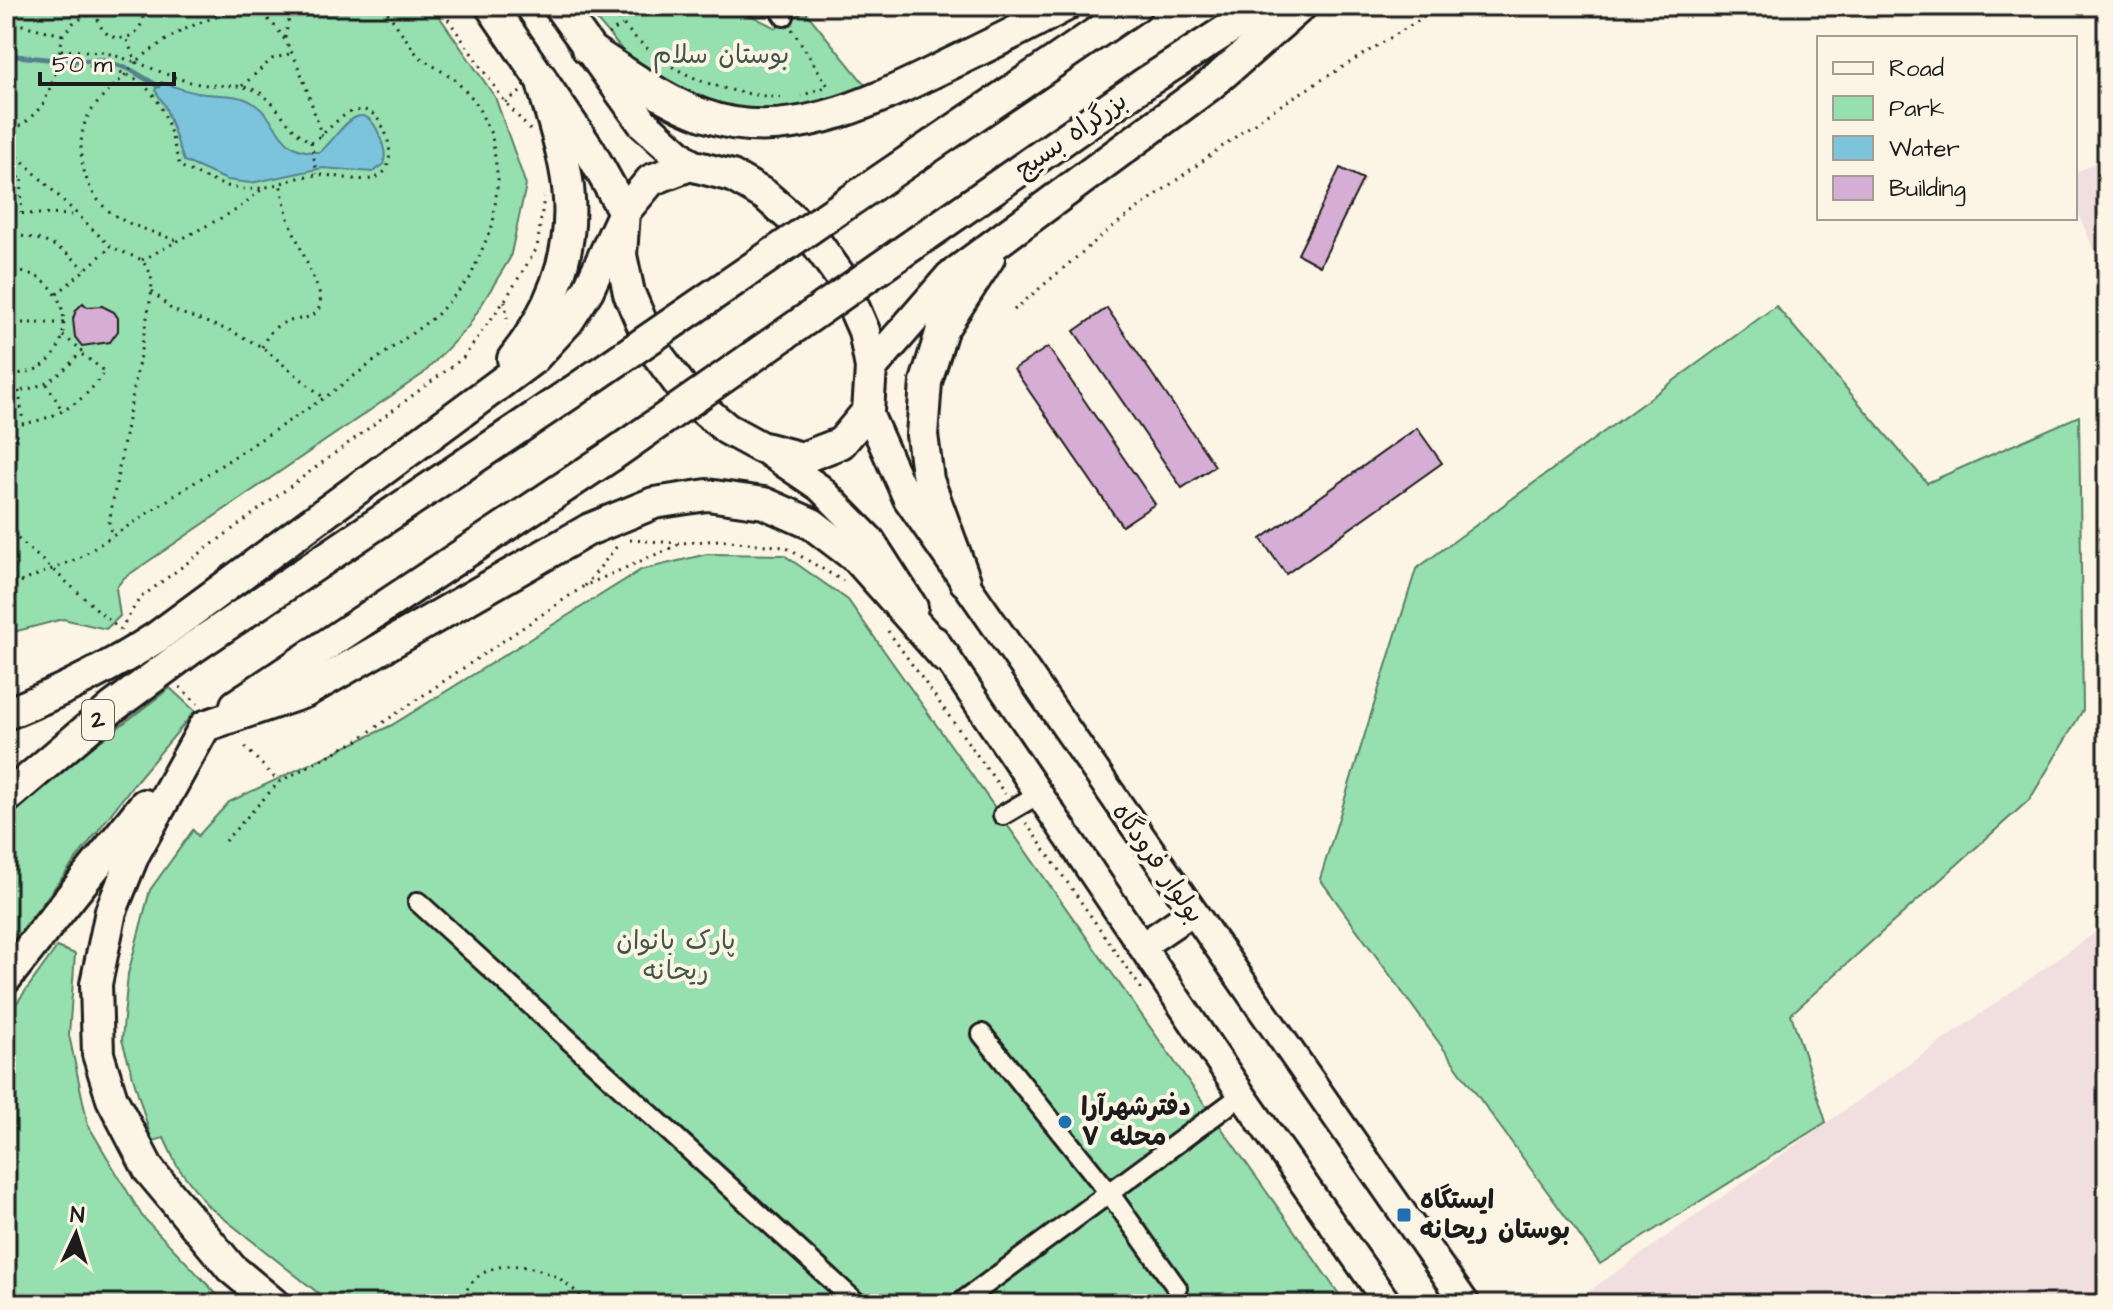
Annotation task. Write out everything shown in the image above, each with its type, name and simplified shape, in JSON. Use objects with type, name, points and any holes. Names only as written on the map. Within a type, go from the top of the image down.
[{"type":"main road","points":[[491,6],[590,151],[624,212],[621,255],[629,293],[652,347],[674,379],[727,429],[760,447],[820,488],[871,540],[945,657],[1388,1304]]},
{"type":"main road","points":[[559,6],[643,123],[690,165],[732,176],[765,195],[810,234],[834,265],[852,301],[864,331],[871,368],[868,411],[841,443],[802,458],[760,447]]},
{"type":"main road","points":[[587,48],[662,95],[704,116],[750,126],[798,123],[843,113],[920,79],[1065,6]]},
{"type":"main road","points":[[6,728],[58,711],[194,647],[1136,6]]},
{"type":"main road","name":"بزرگراه بسیج","points":[[202,715],[298,662],[611,456],[1145,83],[1264,6]]},
{"type":"main road","points":[[871,368],[950,277],[1210,85],[1301,6]]},
{"type":"main road","points":[[483,395],[524,345],[550,300],[567,250],[569,199],[561,151],[541,78]]},
{"type":"main road","points":[[6,714],[68,689],[116,664],[157,637],[533,359],[568,321],[588,290],[624,212],[651,180],[690,165]]},
{"type":"main road","points":[[965,581],[928,480],[922,435],[926,382],[942,330],[1003,237]]},
{"type":"main road","name":"بولوار فرودگاه","points":[[868,411],[907,499],[1466,1304]]},
{"type":"main road","points":[[6,978],[202,715],[305,692],[588,530],[654,503],[707,495],[764,503],[812,524],[858,559],[945,657]]},
{"type":"main road","name":"2","points":[[6,798],[113,707],[194,647]]},
{"type":"main road","points":[[202,715],[134,854],[111,911],[96,984],[98,1054],[112,1099],[149,1170],[231,1268],[274,1304]]},
{"type":"main road","points":[[1142,946],[1192,912]]},
{"type":"street","points":[[1009,811],[1039,794]]},
{"type":"street","points":[[418,902],[858,1304]]},
{"type":"street","points":[[982,1034],[1110,1194],[1177,1288]]},
{"type":"street","points":[[959,1304],[1242,1095]]},
{"type":"path","points":[[6,135],[26,122],[43,105],[57,66],[63,35],[74,22],[97,11],[155,6]]},
{"type":"path","points":[[6,588],[79,558],[324,398],[437,315],[470,278],[493,224],[498,179],[492,136],[475,101],[454,79],[418,56],[383,6]]},
{"type":"path","points":[[439,6],[505,102],[538,140]]},
{"type":"path","points":[[609,6],[652,54],[692,79],[747,96],[792,99],[828,86],[780,11]]},
{"type":"path","points":[[1014,310],[1111,228],[1268,113],[1442,6]]},
{"type":"path","points":[[97,11],[104,33],[126,38],[139,30],[144,16],[143,8]]},
{"type":"path","points":[[180,242],[103,209],[86,180],[80,155],[85,121],[136,62],[184,28],[242,10],[261,15],[285,38],[322,137]]},
{"type":"path","points":[[285,38],[290,14]]},
{"type":"path","points":[[6,21],[63,35]]},
{"type":"path","points":[[587,48],[622,24]]},
{"type":"path","points":[[126,38],[136,62]]},
{"type":"path","points":[[61,50],[103,52],[196,84],[242,86],[268,99],[289,126],[311,142],[317,174]]},
{"type":"path","points":[[242,86],[272,59],[289,54],[295,60]]},
{"type":"path","points":[[57,66],[103,65],[143,85],[155,97],[180,166],[241,189],[262,189],[317,174],[369,179],[380,176],[392,157],[378,117],[362,110],[349,113],[322,137],[311,142]]},
{"type":"path","points":[[505,102],[541,78]]},
{"type":"path","points":[[6,145],[111,247],[142,260],[151,274],[152,291],[109,522],[113,537]]},
{"type":"path","points":[[6,166],[22,180]]},
{"type":"path","points":[[6,180],[22,180]]},
{"type":"path","points":[[21,214],[22,180]]},
{"type":"path","points":[[262,347],[273,329],[282,323],[312,316],[321,303],[288,218],[280,183]]},
{"type":"path","points":[[120,630],[140,598],[463,358],[505,300],[537,248],[545,187]]},
{"type":"path","points":[[142,260],[238,209],[262,189]]},
{"type":"path","points":[[6,213],[77,215]]},
{"type":"path","points":[[6,236],[23,236],[50,243],[85,269]]},
{"type":"path","points":[[56,295],[111,247]]},
{"type":"path","points":[[6,272],[41,279],[62,304],[65,323],[59,347],[45,364],[24,373],[6,373]]},
{"type":"path","points":[[152,291],[172,310],[231,331],[262,347],[324,398]]},
{"type":"path","points":[[505,300],[509,337]]},
{"type":"path","points":[[6,323],[65,323]]},
{"type":"path","points":[[6,391],[47,384],[70,366],[82,350],[63,336]]},
{"type":"path","points":[[6,426],[63,412],[83,400],[105,371],[80,353]]},
{"type":"path","points":[[47,384],[63,412]]},
{"type":"path","points":[[19,391],[23,424]]},
{"type":"path","points":[[6,528],[112,623]]},
{"type":"path","points":[[584,586],[622,539],[682,543],[719,540],[785,547],[841,579],[850,588]]},
{"type":"path","points":[[225,841],[279,782],[356,741],[584,586],[682,543]]},
{"type":"path","points":[[887,630],[1009,811],[1143,991]]},
{"type":"path","points":[[175,683],[202,715]]},
{"type":"path","points":[[245,747],[279,782]]},
{"type":"path","points":[[461,1304],[467,1287],[487,1270],[518,1266],[554,1276],[590,1304]]},
{"type":"shaded area","points":[[2107,156],[2107,282],[2077,211],[2077,172]]},
{"type":"shaded area","points":[[2107,924],[2107,1304],[1583,1304],[1578,1299]]},
{"type":"green space","points":[[6,6],[432,6],[495,97],[526,185],[510,258],[468,327],[423,374],[124,578],[116,588],[120,616],[106,629],[63,619],[6,634]]},
{"type":"green space","name":"بوستان سلام","points":[[585,6],[740,6],[744,12],[776,28],[805,11],[867,87],[807,112],[750,112],[693,96],[634,64]]},
{"type":"green space","points":[[1776,306],[1927,483],[2079,416],[2083,710],[2030,799],[1791,1014],[1826,1122],[1600,1264],[1320,879],[1416,569]]},
{"type":"green space","name":"پارک بانوان ریحانه","points":[[707,554],[784,555],[848,600],[1346,1304],[332,1304],[208,1206],[177,1166],[164,1138],[152,1141],[122,1040],[128,974],[150,890],[193,830],[198,836],[229,802],[392,725],[641,570]]},
{"type":"green space","points":[[170,688],[195,711],[133,785],[6,951],[6,820],[36,790]]},
{"type":"green space","points":[[57,947],[75,954],[69,1035],[88,1125],[142,1216],[226,1304],[6,1304],[6,1013],[16,1004]]},
{"type":"water","points":[[161,82],[193,92],[247,100],[262,111],[288,142],[306,151],[320,152],[349,122],[364,116],[379,134],[385,153],[383,165],[373,172],[323,168],[251,183],[227,180],[184,161],[165,106],[155,90]]},
{"type":"building","points":[[1340,168],[1363,179],[1320,266],[1298,254]]},
{"type":"building","points":[[83,303],[87,307],[102,306],[114,312],[118,318],[118,331],[110,342],[82,346],[75,337],[73,319]]},
{"type":"building","points":[[1107,308],[1215,466],[1182,488],[1074,331]]},
{"type":"building","points":[[1048,347],[1155,504],[1122,526],[1014,369]]},
{"type":"building","points":[[1417,428],[1442,463],[1286,574],[1261,539]]},
{"type":"waterway","points":[[6,55],[47,59]]},
{"type":"waterway","points":[[63,61],[104,60],[131,70],[158,86]]},
{"type":"place","name":"دفترشهرآرا محله ۷","points":[[1065,1122]]},
{"type":"place","name":"ایستگاه بوستان ریحانه","points":[[1404,1215]]}]
